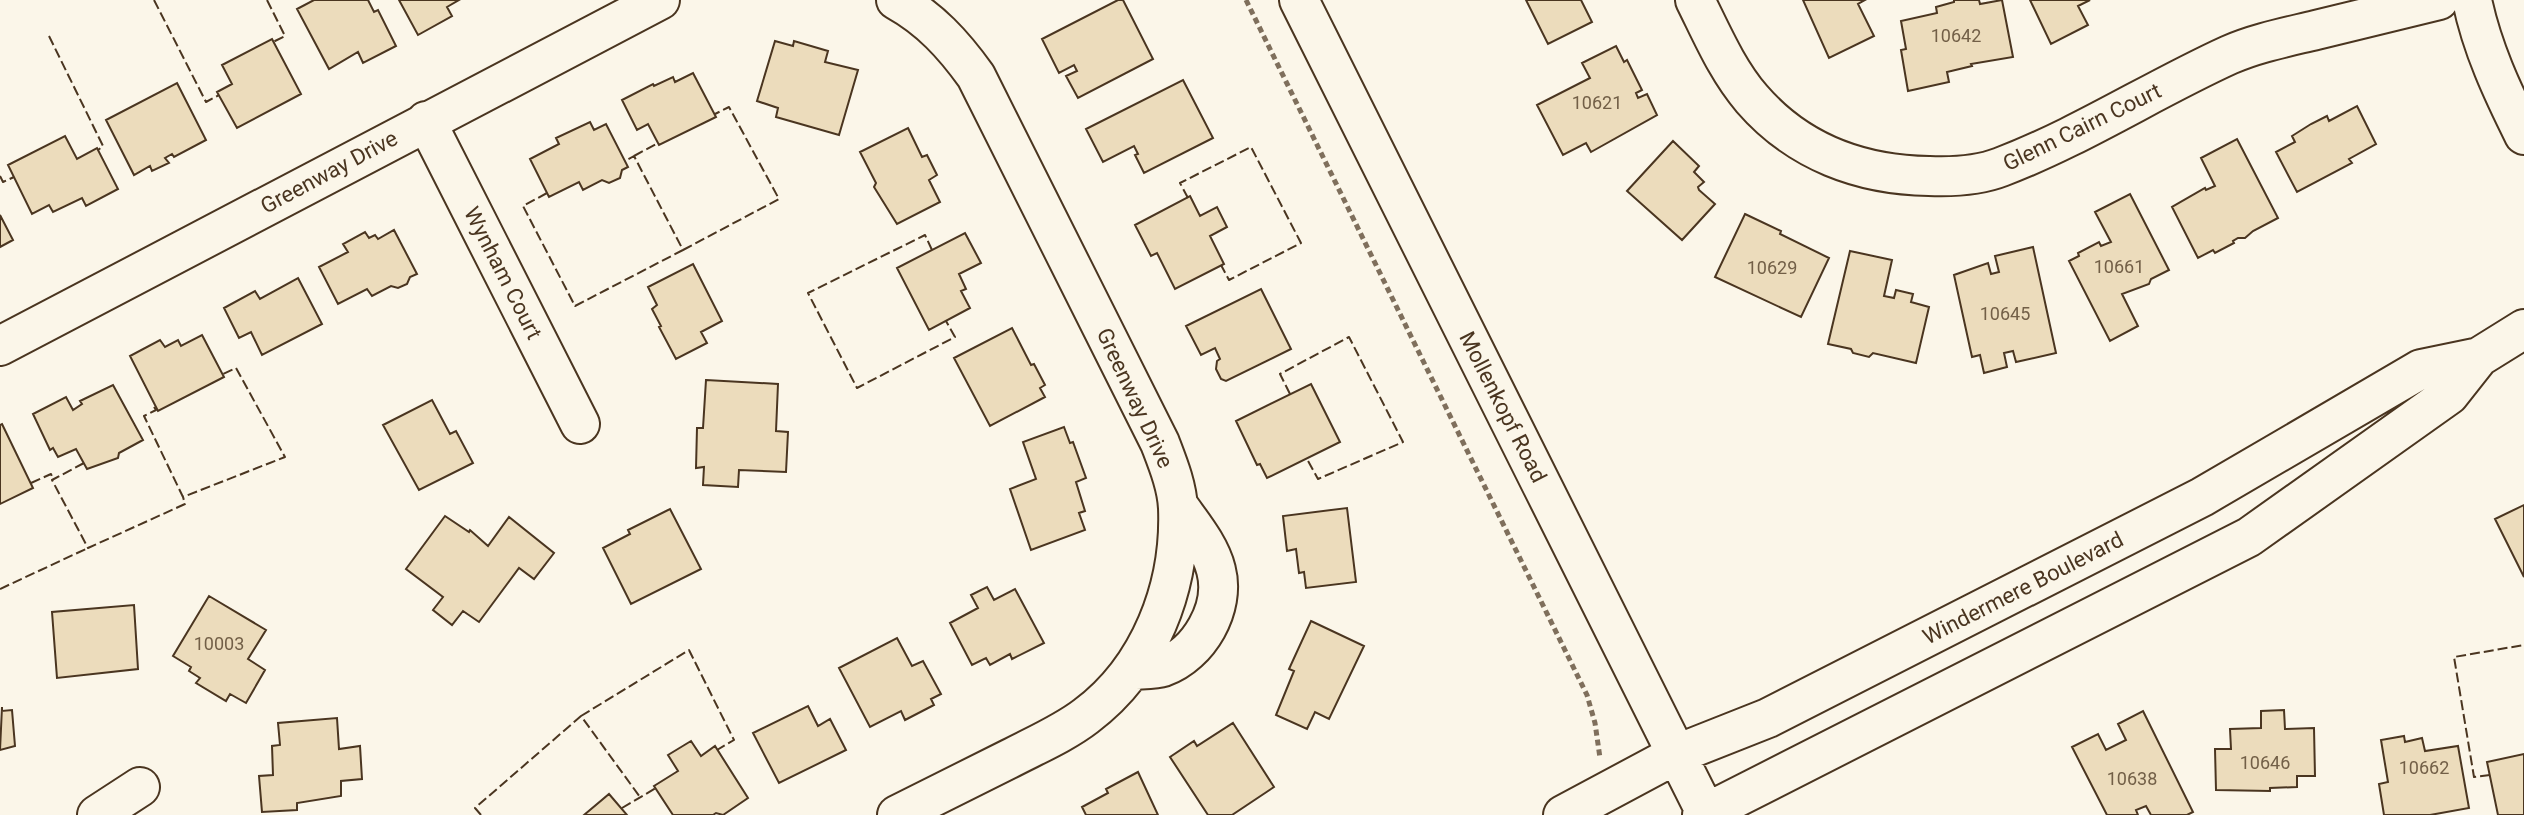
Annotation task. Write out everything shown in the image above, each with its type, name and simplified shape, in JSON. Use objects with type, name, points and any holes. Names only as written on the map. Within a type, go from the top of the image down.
[{"type":"street","name":"Greenway Drive","points":[[0,346],[660,0]]},
{"type":"street","name":"Mollenkopf Road","points":[[1299,0],[1705,814]]},
{"type":"street","name":"Glenn Cairn Court","points":[[1695,0],[1737,79],[1770,118],[1798,139],[1826,155],[1860,168],[1904,176],[1959,177],[1999,168],[2053,144],[2231,54],[2439,0]]},
{"type":"street","points":[[2472,0],[2490,63],[2524,135]]},
{"type":"street","name":"Greenway Drive","points":[[897,815],[1035,746],[1085,717],[1131,670],[1154,634],[1168,592],[1176,547],[1178,505],[1171,470],[1160,443],[976,76],[958,52],[909,4]]},
{"type":"street","name":"Wynham Court","points":[[426,121],[580,424]]},
{"type":"street","name":"Windermere Boulevard","points":[[1705,814],[2249,537],[2449,395],[2479,357],[2524,329]]},
{"type":"street","name":"Windermere Boulevard","points":[[1563,815],[1677,754],[1768,718],[2202,497],[2421,369],[2479,357]]},
{"type":"street","points":[[1131,670],[1161,668],[1182,656],[1204,634],[1217,605],[1217,572],[1213,560],[1178,505]]},
{"type":"street","points":[[97,815],[140,787]]},
{"type":"path","points":[[1246,0],[1587,695],[1595,723],[1598,755]]},
{"type":"building","points":[[314,0],[368,0],[374,12],[378,10],[396,46],[363,63],[358,52],[329,69],[297,9]]},
{"type":"building","points":[[399,0],[459,0],[447,7],[452,16],[418,35]]},
{"type":"building","points":[[1123,0],[1153,59],[1078,98],[1066,76],[1077,71],[1074,65],[1059,73],[1042,39]]},
{"type":"building","points":[[1526,0],[1581,0],[1592,22],[1548,44]]},
{"type":"building","points":[[1803,0],[1865,0],[1858,4],[1874,36],[1829,58]]},
{"type":"building","points":[[1954,0],[1979,0],[1980,4],[2002,0],[2013,57],[1971,64],[1947,72],[1949,82],[1908,91],[1901,50],[1906,49],[1901,21],[1937,13],[1936,7]]},
{"type":"building","points":[[2030,0],[2090,0],[2078,6],[2088,25],[2051,44]]},
{"type":"building","points":[[272,39],[301,94],[237,128],[217,92],[232,84],[222,65]]},
{"type":"building","points":[[775,41],[793,46],[794,41],[828,51],[825,62],[858,70],[839,135],[776,117],[778,108],[757,101]]},
{"type":"building","points":[[1616,46],[1642,90],[1636,93],[1638,98],[1647,94],[1657,115],[1591,152],[1586,143],[1563,155],[1537,105],[1590,78],[1582,63]]},
{"type":"building","points":[[693,73],[716,117],[659,145],[648,124],[637,130],[622,100],[653,84],[673,77],[675,82]]},
{"type":"building","points":[[1183,80],[1213,138],[1144,173],[1134,146],[1103,162],[1086,129]]},
{"type":"building","points":[[177,83],[206,140],[174,157],[172,154],[165,158],[169,163],[152,171],[150,166],[134,175],[106,120]]},
{"type":"building","points":[[2357,106],[2376,144],[2349,159],[2352,163],[2297,192],[2276,152],[2295,142],[2292,136],[2311,124],[2327,116],[2329,121]]},
{"type":"building","points":[[590,122],[594,130],[606,124],[628,167],[622,170],[620,178],[609,183],[602,180],[583,190],[579,182],[549,197],[530,159],[559,144],[556,138]]},
{"type":"building","points":[[908,128],[922,157],[927,155],[937,175],[929,180],[940,202],[897,224],[874,187],[876,183],[860,152]]},
{"type":"building","points":[[65,136],[77,159],[97,148],[118,189],[86,206],[82,198],[53,212],[49,205],[32,214],[8,165]]},
{"type":"building","points":[[2237,139],[2278,218],[2215,253],[2213,250],[2198,258],[2172,207],[2205,188],[2215,186],[2201,158]]},
{"type":"building","points":[[1673,141],[1699,166],[1694,172],[1704,182],[1698,187],[1699,190],[1715,204],[1682,240],[1627,191]]},
{"type":"building","points":[[2130,194],[2169,270],[2151,279],[2149,284],[2122,294],[2138,326],[2110,341],[2069,261],[2099,242],[2101,246],[2111,242],[2095,212]]},
{"type":"building","points":[[1190,196],[1200,216],[1217,207],[1227,227],[1210,236],[1224,264],[1175,289],[1157,253],[1151,256],[1135,225]]},
{"type":"building","points":[[1745,214],[1829,258],[1801,317],[1715,277]]},
{"type":"building","points":[[0,215],[13,240],[0,247]]},
{"type":"building","points":[[394,230],[417,274],[398,288],[391,286],[372,296],[367,289],[338,304],[319,267],[348,252],[343,244],[365,232],[369,238],[375,235],[378,239]]},
{"type":"building","points":[[965,233],[981,263],[959,274],[966,289],[961,291],[970,308],[929,330],[897,268]]},
{"type":"building","points":[[2033,247],[2056,353],[2016,362],[2013,351],[2004,353],[2007,367],[1984,373],[1980,355],[1972,357],[1954,275],[1988,263],[1991,274],[1999,272],[1995,256]]},
{"type":"building","points":[[1850,251],[1892,260],[1884,296],[1894,298],[1896,290],[1913,294],[1911,302],[1929,307],[1916,363],[1873,353],[1869,357],[1828,344]]},
{"type":"building","points":[[693,264],[722,321],[701,332],[707,343],[676,359],[652,309],[657,305],[648,287]]},
{"type":"building","points":[[298,278],[322,324],[262,355],[251,332],[239,338],[224,308],[255,291],[260,299]]},
{"type":"building","points":[[1261,289],[1291,349],[1226,381],[1221,379],[1216,369],[1220,359],[1215,348],[1201,355],[1186,326]]},
{"type":"building","points":[[1012,328],[1045,385],[1040,388],[1045,397],[990,426],[954,358]]},
{"type":"building","points":[[202,335],[224,377],[158,411],[130,356],[160,340],[165,347],[178,340],[181,346]]},
{"type":"building","points":[[706,380],[778,384],[776,431],[788,432],[786,472],[739,470],[738,487],[703,485],[704,467],[696,468],[697,428],[703,428]]},
{"type":"building","points":[[1311,384],[1340,442],[1267,478],[1260,464],[1257,465],[1236,421]]},
{"type":"building","points":[[113,385],[143,440],[119,453],[118,458],[87,469],[76,449],[58,457],[53,448],[50,450],[33,414],[66,397],[73,410],[82,404],[80,401]]},
{"type":"building","points":[[432,400],[450,434],[456,431],[473,463],[419,490],[383,425]]},
{"type":"building","points":[[0,425],[33,488],[0,504]]},
{"type":"building","points":[[1064,427],[1086,478],[1076,482],[1085,511],[1079,513],[1085,530],[1031,550],[1010,489],[1036,479],[1023,442]]},
{"type":"building","points":[[2524,505],[2524,577],[2495,519]]},
{"type":"building","points":[[1347,508],[1356,582],[1306,588],[1304,572],[1299,573],[1296,549],[1287,551],[1283,516]]},
{"type":"building","points":[[670,509],[701,569],[631,604],[603,548],[630,534],[628,530]]},
{"type":"building","points":[[445,516],[470,530],[488,546],[509,517],[554,553],[534,579],[519,568],[479,622],[463,611],[452,625],[433,610],[443,597],[406,569]]},
{"type":"building","points":[[987,587],[994,600],[1015,589],[1044,643],[1012,659],[1010,654],[990,665],[986,658],[972,665],[950,623],[978,608],[971,595]]},
{"type":"building","points":[[209,596],[266,630],[248,659],[265,670],[246,703],[230,694],[226,701],[196,683],[200,678],[189,671],[191,667],[173,656]]},
{"type":"building","points":[[134,605],[138,669],[57,678],[52,612]]},
{"type":"building","points":[[1311,621],[1364,646],[1329,719],[1315,712],[1307,729],[1276,715],[1294,671],[1289,669]]},
{"type":"building","points":[[897,638],[912,666],[923,661],[941,694],[931,699],[934,705],[905,720],[901,711],[870,727],[839,668]]},
{"type":"building","points":[[808,706],[818,726],[830,719],[846,750],[779,783],[753,733]]},
{"type":"building","points":[[2,707],[2,711],[12,710],[15,746],[0,750]]},
{"type":"building","points":[[2284,710],[2285,729],[2314,728],[2315,776],[2297,776],[2297,787],[2270,788],[2270,791],[2216,790],[2215,749],[2231,749],[2230,729],[2261,728],[2261,711]]},
{"type":"building","points":[[2143,711],[2193,812],[2187,815],[2151,815],[2146,806],[2136,810],[2138,815],[2107,815],[2072,747],[2098,734],[2106,750],[2126,740],[2118,724]]},
{"type":"building","points":[[337,718],[339,749],[360,746],[362,779],[341,781],[341,796],[297,803],[297,810],[262,812],[259,776],[273,775],[272,746],[280,745],[278,723]]},
{"type":"building","points":[[1233,723],[1274,787],[1232,815],[1208,815],[1170,757],[1194,741],[1197,746]]},
{"type":"building","points":[[2404,736],[2405,742],[2422,738],[2425,751],[2458,746],[2469,808],[2430,815],[2384,815],[2379,784],[2388,782],[2381,740]]},
{"type":"building","points":[[691,741],[701,756],[715,746],[748,798],[723,815],[673,815],[654,786],[678,771],[668,755]]},
{"type":"building","points":[[2524,754],[2524,815],[2498,815],[2487,762]]},
{"type":"building","points":[[1138,772],[1158,815],[1086,815],[1082,807],[1108,793],[1106,789]]},
{"type":"building","points":[[609,794],[627,815],[584,815]]},
{"type":"fence","points":[[154,0],[206,102],[219,95]]},
{"type":"fence","points":[[267,0],[285,36],[273,42]]},
{"type":"fence","points":[[49,36],[103,146],[98,150]]},
{"type":"fence","points":[[683,250],[779,199],[729,107],[715,114]]},
{"type":"fence","points":[[634,156],[658,143]]},
{"type":"fence","points":[[1188,198],[1180,183],[1251,147],[1301,243],[1229,280],[1221,265]]},
{"type":"fence","points":[[547,193],[523,206],[575,306],[683,250],[634,156],[625,161]]},
{"type":"fence","points":[[0,176],[3,182],[14,177]]},
{"type":"fence","points":[[932,250],[925,235],[808,293],[857,388],[955,337],[946,321]]},
{"type":"fence","points":[[1290,394],[1280,374],[1349,337],[1403,442],[1318,479],[1307,459]]},
{"type":"fence","points":[[154,407],[156,410],[144,416],[183,497],[285,457],[236,368],[223,374]]},
{"type":"fence","points":[[84,463],[52,480],[88,548],[185,504],[183,497]]},
{"type":"fence","points":[[31,483],[51,474],[53,479]]},
{"type":"fence","points":[[0,589],[88,548]]},
{"type":"fence","points":[[2490,775],[2474,777],[2454,657],[2524,645]]},
{"type":"fence","points":[[581,716],[689,650],[734,740],[717,750]]},
{"type":"fence","points":[[481,815],[475,808],[581,716],[640,797]]},
{"type":"fence","points":[[622,808],[656,788]]}]
